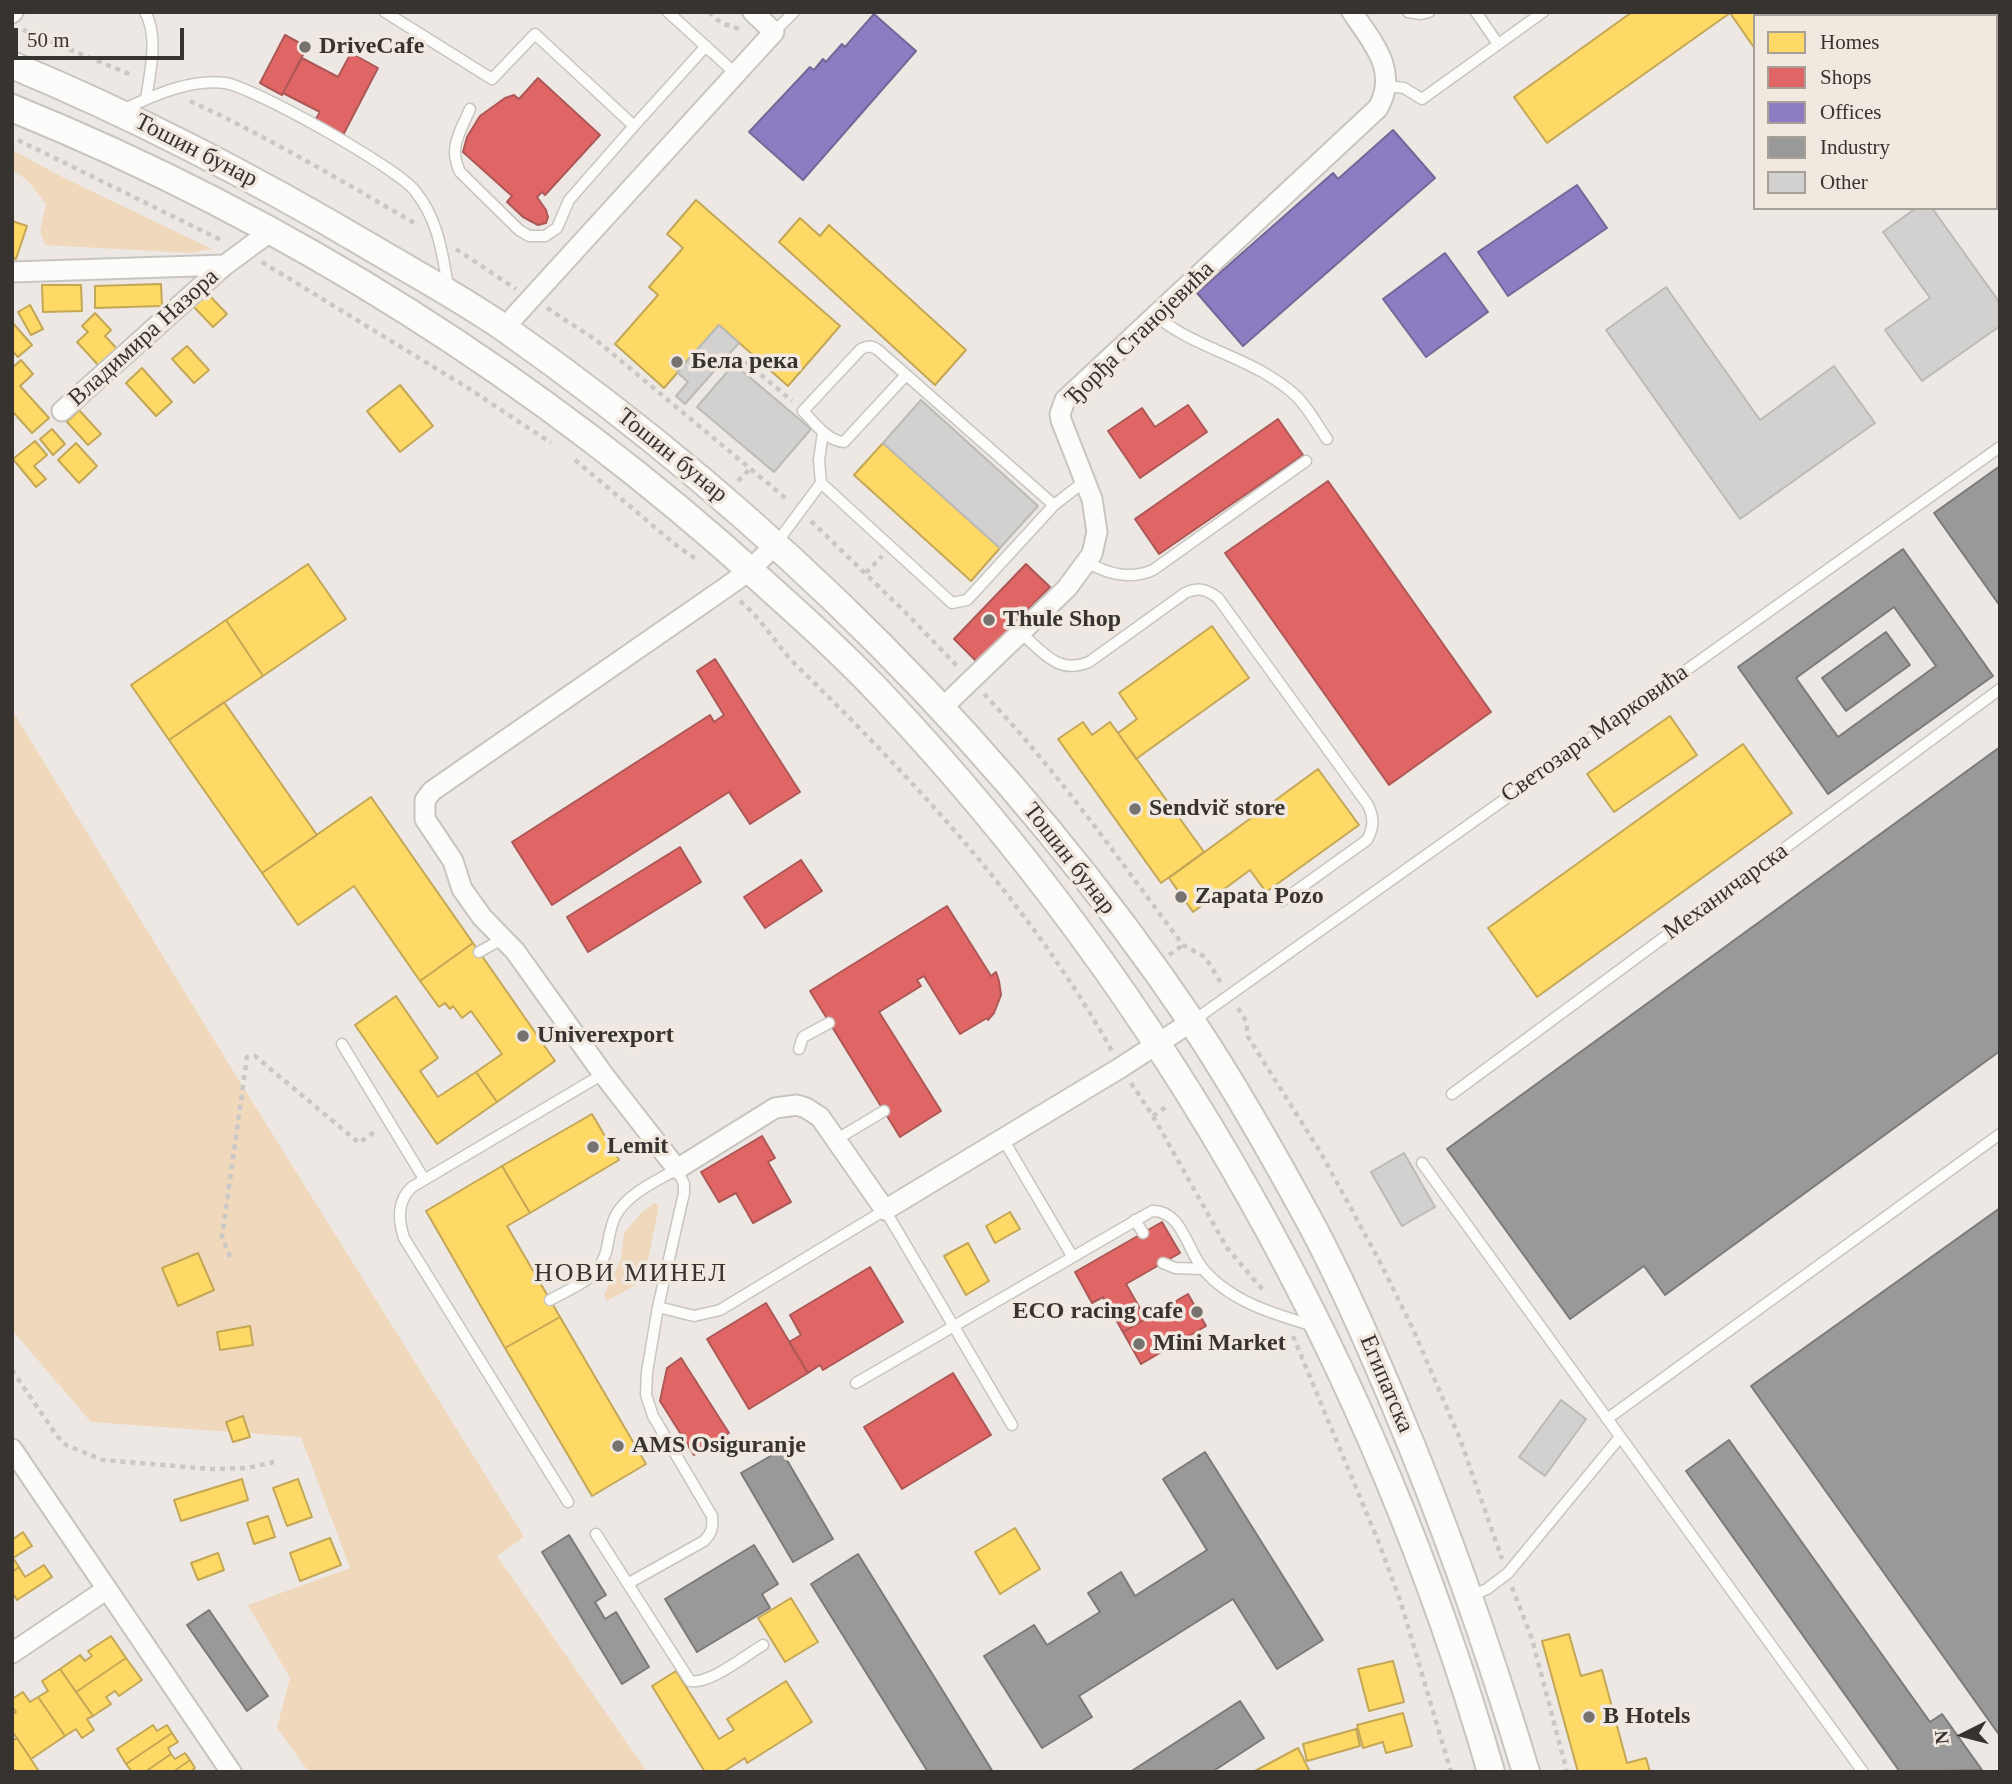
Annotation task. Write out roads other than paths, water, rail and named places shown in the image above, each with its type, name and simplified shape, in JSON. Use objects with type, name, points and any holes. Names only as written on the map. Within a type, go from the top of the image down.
[{"type":"main road","name":"Тошин бунар","points":[[12,65],[119,111],[211,157],[301,206],[449,293],[504,328],[626,418],[723,496],[873,638],[941,709],[1055,837],[1088,878],[1191,1022]]},
{"type":"main road","name":"Тошин бунар","points":[[12,108],[192,189],[271,231],[488,363],[588,435],[692,519],[878,691],[972,796],[1121,989],[1158,1044]]},
{"type":"main road","name":"Египатска","points":[[1191,1022],[1255,1124],[1333,1266],[1412,1444],[1442,1519],[1527,1772]]},
{"type":"main road","name":"Египатска","points":[[1158,1044],[1246,1188],[1321,1328],[1358,1407],[1403,1511],[1451,1645],[1491,1772]]},
{"type":"street","points":[[504,328],[774,32],[753,12]]},
{"type":"street","points":[[1352,12],[1384,66],[1387,86]]},
{"type":"street","name":"Ђорђа Станојевића","points":[[941,709],[1067,587],[1092,555],[1097,532],[1095,514],[1086,480],[1066,436],[1060,414],[1065,400],[1368,118],[1378,108],[1387,86]]},
{"type":"street","name":"Владимира Назора","points":[[62,411],[242,250],[271,231]]},
{"type":"street","name":"Владимира Назора","points":[[12,272],[225,265]]},
{"type":"street","points":[[775,545],[750,570],[725,589],[428,795],[424,814],[428,827],[453,861],[462,889],[477,910],[504,938],[603,1074],[677,1169],[769,1111],[784,1105],[797,1105],[814,1112],[837,1139],[884,1210],[1191,1022]]},
{"type":"street","points":[[12,1449],[231,1772]]},
{"type":"street","points":[[12,1653],[107,1589]]},
{"type":"lane","points":[[145,12],[152,36],[146,99]]},
{"type":"lane","points":[[385,12],[492,79],[535,34],[634,126]]},
{"type":"lane","points":[[668,12],[734,73]]},
{"type":"lane","points":[[774,32],[794,12]]},
{"type":"lane","points":[[1408,12],[1421,15],[1429,12]]},
{"type":"lane","points":[[1476,12],[1498,44]]},
{"type":"lane","points":[[1387,86],[1404,88],[1422,99],[1543,12]]},
{"type":"lane","points":[[470,109],[454,143],[454,162],[460,172],[519,230],[537,237],[551,234],[558,228],[569,200],[706,46]]},
{"type":"lane","points":[[119,111],[190,85],[227,83],[271,102],[375,160],[414,188],[427,207],[439,237],[449,293]]},
{"type":"lane","points":[[1156,316],[1173,328],[1278,382],[1297,396],[1327,439]]},
{"type":"lane","points":[[906,375],[844,442],[837,441],[823,432],[803,411],[856,354],[868,346],[877,350],[906,375],[1054,505]]},
{"type":"lane","points":[[775,545],[821,483],[819,460],[823,432]]},
{"type":"lane","name":"Светозара Марковића","points":[[1191,1022],[2000,447]]},
{"type":"lane","points":[[1088,563],[1129,576],[1142,575],[1153,570],[1307,461]]},
{"type":"lane","points":[[821,483],[946,600],[957,604],[967,600],[1054,505],[1086,480]]},
{"type":"lane","points":[[1021,633],[1062,666],[1079,666],[1089,662],[1185,593],[1197,588],[1207,590],[1218,598],[1368,805],[1373,816],[1372,831],[1367,840],[1282,901]]},
{"type":"lane","name":"Механичарска","points":[[1452,1094],[2000,690]]},
{"type":"lane","points":[[479,952],[504,938]]},
{"type":"lane","points":[[799,1049],[803,1037],[829,1023]]},
{"type":"lane","points":[[342,1044],[424,1179]]},
{"type":"lane","points":[[568,1502],[404,1238],[399,1216],[402,1200],[412,1187],[603,1074]]},
{"type":"lane","points":[[837,1139],[884,1111]]},
{"type":"lane","points":[[1607,1419],[2000,1134]]},
{"type":"lane","points":[[1003,1139],[1072,1256]]},
{"type":"lane","points":[[1422,1163],[1863,1772]]},
{"type":"lane","points":[[550,1300],[586,1281],[595,1273],[605,1256],[615,1216],[620,1209],[631,1198],[677,1169],[684,1184],[684,1193],[658,1307],[646,1372],[646,1395],[653,1416],[707,1507],[713,1525],[704,1541],[629,1583]]},
{"type":"lane","points":[[658,1307],[694,1316],[720,1310],[884,1210],[1012,1425]]},
{"type":"lane","points":[[856,1382],[1152,1211],[1167,1214],[1180,1228],[1203,1269],[1241,1299],[1321,1328]]},
{"type":"lane","points":[[1135,1220],[1143,1233]]},
{"type":"lane","points":[[1163,1263],[1175,1268],[1203,1269]]},
{"type":"lane","points":[[1470,1597],[1487,1589],[1507,1573],[1620,1437]]},
{"type":"lane","points":[[596,1534],[690,1681],[698,1682],[709,1678],[764,1645]]},
{"type":"place","name":"DriveCafe","points":[[305,47]]},
{"type":"place","name":"Бела река","points":[[677,362]]},
{"type":"place","name":"Thule Shop","points":[[989,620]]},
{"type":"place","name":"Sendvič store","points":[[1135,809]]},
{"type":"place","name":"Zapata Pozo","points":[[1181,897]]},
{"type":"place","name":"Univerexport","points":[[523,1036]]},
{"type":"place","name":"Lemit","points":[[593,1147]]},
{"type":"place","name":"ECO racing cafe","points":[[1197,1312]]},
{"type":"place","name":"Mini Market","points":[[1139,1344]]},
{"type":"place","name":"AMS Osiguranje","points":[[618,1446]]},
{"type":"place","name":"B Hotels","points":[[1589,1717]]},
{"type":"district","name":"НОВИ МИНЕЛ","points":[[631,1274]]}]
